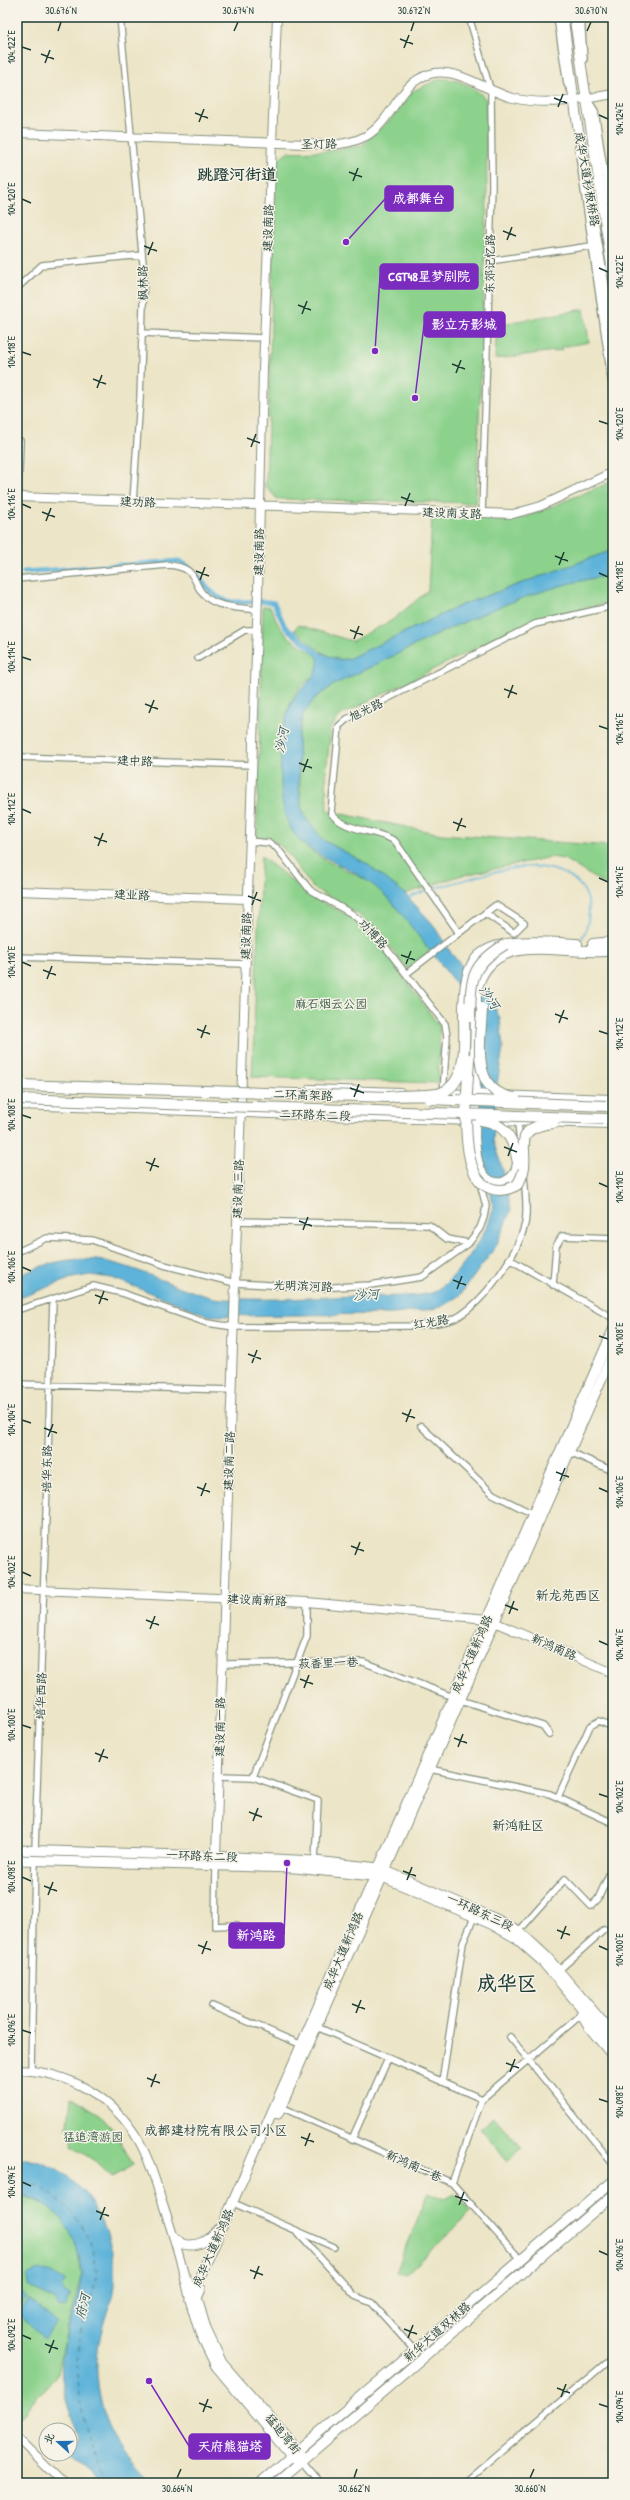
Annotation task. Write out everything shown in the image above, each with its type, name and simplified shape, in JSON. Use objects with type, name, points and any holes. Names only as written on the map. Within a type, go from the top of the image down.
[{"type":"highway","points":[[454,1114],[472,1119],[478,1119],[484,1120],[497,1124],[509,1134],[518,1163],[515,1176],[510,1181],[497,1183],[484,1175],[477,1162],[474,1138],[474,1123],[474,1115],[476,992],[479,981],[489,963],[518,942],[601,944],[613,942]]},
{"type":"highway","points":[[507,949],[490,969],[484,982],[481,1070],[485,1080],[497,1092],[511,1097],[545,1103]]},
{"type":"highway","points":[[507,949],[485,958],[479,964],[472,981],[467,1130],[469,1158],[475,1175],[486,1187],[494,1190],[510,1189],[516,1185],[523,1173],[525,1160],[523,1141],[529,1130],[535,1125],[573,1119]]},
{"type":"highway","points":[[388,1097],[403,1094],[438,1094],[455,1083],[461,1070],[462,1062],[468,975],[479,955],[507,949],[613,950]]},
{"type":"highway","name":"二环高架路","points":[[17,1085],[613,1106]]},
{"type":"highway","name":"二环高架路","points":[[17,1099],[573,1119],[613,1119]]},
{"type":"main road","name":"成华大道杉板桥路","points":[[563,17],[576,100],[577,122],[613,340]]},
{"type":"main road","name":"成华大道杉板桥路","points":[[574,17],[585,75],[587,99],[613,276]]},
{"type":"main road","name":"成华大道新鸿路","points":[[491,1620],[533,1514],[613,1330]]},
{"type":"main road","name":"成华大道新鸿路","points":[[194,2296],[238,2204],[317,2027],[456,1698],[570,1452],[613,1353]]},
{"type":"main road","name":"成华大道新鸿路","points":[[194,2296],[223,2225],[302,2045],[430,1769],[456,1698]]},
{"type":"main road","name":"一环路东二段","points":[[17,1850],[35,1855],[216,1866],[295,1868],[381,1873]]},
{"type":"main road","name":"一环路东二段","points":[[17,1860],[35,1855],[216,1856],[315,1861],[381,1873]]},
{"type":"main road","name":"一环路东三段","points":[[381,1873],[506,1932],[527,1946],[573,1994]]},
{"type":"main road","name":"一环路东三段","points":[[381,1873],[494,1918],[519,1931],[538,1948],[558,1971],[573,1994]]},
{"type":"main road","points":[[573,1994],[588,2026],[613,2056]]},
{"type":"main road","points":[[573,1994],[613,2026]]},
{"type":"main road","points":[[573,1994],[613,2034]]},
{"type":"main road","points":[[573,1994],[613,2045]]},
{"type":"main road","name":"新华大道双林路","points":[[260,2483],[296,2454],[613,2180]]},
{"type":"main road","name":"新华大道双林路","points":[[276,2483],[303,2462],[613,2195]]},
{"type":"main road","points":[[174,2237],[182,2244],[199,2245],[206,2242],[223,2225]]},
{"type":"main road","name":"猛追湾街","points":[[194,2296],[206,2329],[222,2363],[303,2462]]},
{"type":"street","name":"枫林路","points":[[120,17],[142,256],[142,333],[133,501]]},
{"type":"street","name":"建设南路","points":[[241,1087],[258,609],[259,506],[264,338],[277,17]]},
{"type":"street","name":"东郊记忆路","points":[[469,17],[491,92],[492,186],[482,514]]},
{"type":"street","points":[[557,17],[567,84],[576,100]]},
{"type":"street","points":[[581,17],[585,75]]},
{"type":"street","name":"圣灯路","points":[[17,133],[271,144],[331,145],[349,143],[367,136],[380,125],[403,92],[416,79],[431,73],[443,72],[454,74],[491,92],[531,101],[576,100],[613,94]]},
{"type":"street","points":[[587,99],[595,111],[613,228]]},
{"type":"street","points":[[577,122],[578,159],[613,392]]},
{"type":"street","points":[[490,261],[591,246]]},
{"type":"street","points":[[17,288],[42,265],[142,256]]},
{"type":"street","points":[[142,333],[264,338]]},
{"type":"street","points":[[17,529],[20,441]]},
{"type":"street","name":"建设南支路","points":[[259,506],[513,514],[541,506],[613,472]]},
{"type":"street","name":"建功路","points":[[17,497],[259,506]]},
{"type":"street","points":[[17,579],[167,565],[182,566],[191,572],[203,594],[212,601],[258,609]]},
{"type":"street","name":"旭光路","points":[[459,933],[395,841],[385,835],[340,823],[331,813],[339,726],[347,719],[535,624],[613,606]]},
{"type":"street","points":[[198,658],[245,630],[257,630]]},
{"type":"street","name":"建中路","points":[[17,757],[252,765]]},
{"type":"street","name":"功博路","points":[[249,841],[269,844],[277,848],[310,890],[352,914],[374,932],[445,1024],[447,1036],[443,1093]]},
{"type":"street","name":"建业路","points":[[17,891],[247,898]]},
{"type":"street","points":[[406,974],[485,913],[496,905],[524,923],[514,933],[485,913]]},
{"type":"street","points":[[17,957],[245,964]]},
{"type":"street","name":"二环路东二段","points":[[17,1080],[613,1099]]},
{"type":"street","name":"建设南三路","points":[[235,1287],[241,1087]]},
{"type":"street","name":"二环路东二段","points":[[17,1105],[500,1122],[613,1124]]},
{"type":"street","name":"光明滨河路","points":[[17,1252],[47,1238],[92,1240],[164,1265],[235,1287],[318,1288],[370,1285],[422,1277],[457,1254],[469,1243],[480,1228],[486,1206],[484,1191],[470,1153],[470,1120]]},
{"type":"street","name":"红光路","points":[[17,1310],[53,1300],[84,1288],[102,1287],[207,1323],[234,1325],[411,1326],[440,1322],[455,1318],[480,1300],[509,1259],[525,1224],[526,1208],[518,1122]]},
{"type":"street","points":[[237,1221],[429,1226],[447,1239],[469,1243]]},
{"type":"street","points":[[553,1285],[556,1246],[562,1236],[613,1238]]},
{"type":"street","points":[[509,1259],[613,1318]]},
{"type":"street","points":[[234,1325],[235,1287]]},
{"type":"street","name":"培华东路","points":[[45,1590],[49,1385],[53,1300]]},
{"type":"street","name":"建设南二路","points":[[224,1598],[234,1325]]},
{"type":"street","points":[[17,1384],[232,1390]]},
{"type":"street","points":[[421,1426],[493,1494],[533,1514]]},
{"type":"street","points":[[570,1452],[613,1471]]},
{"type":"street","name":"建设南新路","points":[[17,1589],[307,1602],[491,1620]]},
{"type":"street","name":"培华西路","points":[[31,2070],[35,1855],[45,1590]]},
{"type":"street","name":"建设南一路","points":[[216,1856],[224,1598]]},
{"type":"street","points":[[253,1777],[309,1629],[307,1602]]},
{"type":"street","name":"新鸿南路","points":[[491,1620],[613,1673]]},
{"type":"street","name":"菽香里一巷","points":[[222,1664],[296,1664],[337,1660],[363,1662],[456,1698],[543,1726],[549,1734]]},
{"type":"street","points":[[558,1798],[590,1726],[599,1721],[613,1727]]},
{"type":"street","points":[[430,1769],[550,1794],[613,1823]]},
{"type":"street","points":[[219,1776],[253,1777],[318,1800],[315,1861]]},
{"type":"street","points":[[216,1866],[215,1926],[237,1925]]},
{"type":"street","points":[[519,1931],[565,1879],[591,1906],[598,1899],[613,1866]]},
{"type":"street","points":[[442,2082],[463,1943],[474,1917]]},
{"type":"street","points":[[558,1971],[604,1930]]},
{"type":"street","points":[[212,2006],[302,2045]]},
{"type":"street","points":[[452,2183],[482,2100],[582,2015]]},
{"type":"street","points":[[317,2027],[482,2100]]},
{"type":"street","points":[[510,2037],[530,2059],[613,2164]]},
{"type":"street","points":[[352,2139],[388,2059]]},
{"type":"street","name":"猛追湾街","points":[[17,2070],[31,2070],[69,2080],[85,2087],[118,2112],[140,2142],[174,2237],[185,2276],[194,2296]]},
{"type":"street","name":"新鸿南一巷","points":[[281,2107],[452,2183],[521,2260]]},
{"type":"street","points":[[238,2204],[334,2246]]},
{"type":"street","points":[[295,2230],[355,2296],[372,2302],[415,2351]]},
{"type":"street","points":[[464,2483],[613,2357]]},
{"type":"street","points":[[17,2438],[63,2483]]},
{"type":"street","points":[[303,2462],[321,2483]]},
{"type":"green space","points":[[439,79],[459,81],[476,90],[486,99],[487,200],[476,503],[277,499],[266,486],[276,161],[287,152],[327,151],[361,146],[391,119],[413,91]]},
{"type":"green space","points":[[584,309],[589,342],[561,347],[562,350],[495,359],[497,325]]},
{"type":"green space","points":[[613,481],[613,550],[464,604],[348,659],[340,659],[325,654],[294,630],[298,625],[352,641],[391,621],[428,591],[432,517],[524,518]]},
{"type":"green space","points":[[613,575],[613,602],[533,620],[341,715],[331,727],[326,773],[327,811],[441,834],[611,846],[609,887],[564,859],[551,857],[459,876],[405,894],[367,864],[323,840],[305,817],[301,806],[298,738],[303,715],[315,698],[335,684],[436,635],[506,604],[542,591],[577,581]]},
{"type":"green space","points":[[263,606],[270,607],[281,629],[296,642],[318,657],[319,664],[317,672],[300,688],[294,697],[287,713],[284,725],[282,738],[282,778],[288,817],[300,840],[309,849],[329,862],[365,879],[378,888],[400,910],[432,950],[408,969],[378,932],[358,914],[312,887],[285,850],[273,840],[257,838]]},
{"type":"green space","name":"麻石烟云公园","points":[[261,856],[315,899],[352,917],[380,945],[440,1027],[438,1083],[252,1077]]},
{"type":"green space","name":"猛追湾游园","points":[[71,2097],[98,2113],[116,2133],[133,2165],[112,2177],[95,2161],[71,2146],[74,2131],[68,2127]]},
{"type":"green space","points":[[494,2117],[522,2148],[508,2161],[480,2129]]},
{"type":"green space","points":[[429,2192],[445,2199],[455,2194],[471,2211],[405,2275],[396,2272]]},
{"type":"green space","points":[[17,2193],[50,2207],[68,2227],[76,2242],[82,2277],[65,2338],[58,2373],[19,2418]]},
{"type":"water","points":[[613,550],[613,575],[577,581],[542,591],[506,604],[436,635],[335,684],[315,698],[303,715],[298,738],[299,787],[301,806],[305,817],[323,840],[367,864],[405,894],[432,923],[451,953],[493,1004],[500,1019],[503,1048],[497,1084],[493,1141],[503,1170],[511,1210],[496,1246],[460,1295],[441,1307],[393,1314],[210,1316],[112,1278],[90,1275],[72,1278],[17,1299],[17,1277],[46,1265],[71,1260],[95,1260],[118,1264],[140,1271],[187,1290],[214,1298],[277,1299],[428,1294],[442,1287],[451,1279],[469,1257],[489,1222],[493,1204],[480,1163],[477,1147],[478,1104],[486,1033],[484,1026],[454,981],[399,910],[385,895],[357,874],[321,856],[301,842],[293,832],[287,820],[282,794],[281,753],[284,726],[291,704],[316,671],[318,657],[316,655],[320,652],[338,660],[348,659],[464,604]]},
{"type":"water","name":"府河","points":[[17,2158],[40,2163],[61,2172],[79,2187],[93,2205],[104,2225],[111,2248],[114,2270],[113,2293],[103,2327],[98,2352],[97,2376],[100,2399],[109,2426],[123,2450],[152,2483],[100,2483],[89,2468],[78,2461],[78,2422],[73,2422],[69,2409],[62,2380],[62,2360],[63,2350],[80,2287],[82,2268],[80,2259],[70,2231],[64,2222],[56,2214],[39,2202],[17,2193]]},
{"type":"water","points":[[39,2270],[49,2271],[65,2281],[61,2287],[64,2292],[70,2295],[68,2297],[67,2306],[59,2307],[55,2299],[28,2286],[27,2276]]},
{"type":"water","points":[[17,2287],[27,2297],[17,2308]]},
{"type":"water","points":[[29,2299],[57,2324],[44,2338],[17,2313]]},
{"type":"waterway","points":[[24,572],[179,561],[195,573],[212,593],[224,600],[274,603],[285,627],[322,657]]},
{"type":"waterway","points":[[431,889],[488,873],[523,867],[543,867],[563,873],[579,884],[585,892],[588,901],[589,911],[586,928],[579,942]]},
{"type":"waterway","points":[[408,898],[427,890]]},
{"type":"ferry route","points":[[17,2180],[32,2184],[46,2191],[71,2211],[88,2238],[93,2253],[96,2268],[95,2284],[80,2335],[77,2371],[83,2414],[104,2483]]},
{"type":"place","name":"成都舞台","points":[[346,242]]},
{"type":"place","name":"CGT48星梦剧院","points":[[375,351]]},
{"type":"place","name":"影立方影城","points":[[415,398]]},
{"type":"place","name":"新鸿路","points":[[287,1863]]},
{"type":"place","name":"天府熊猫塔","points":[[149,2381]]},
{"type":"district","name":"跳蹬河街道","points":[[237,174]]},
{"type":"district","name":"新龙苑西区","points":[[568,1595]]},
{"type":"district","name":"新鸿社区","points":[[518,1825]]},
{"type":"district","name":"成华区","points":[[507,1983]]},
{"type":"district","name":"成都建材院有限公司小区","points":[[216,2130]]},
{"type":"water label","name":"沙河","points":[[281,740]]},
{"type":"water label","name":"沙河","points":[[490,997]]},
{"type":"water label","name":"沙河","points":[[366,1294]]}]
